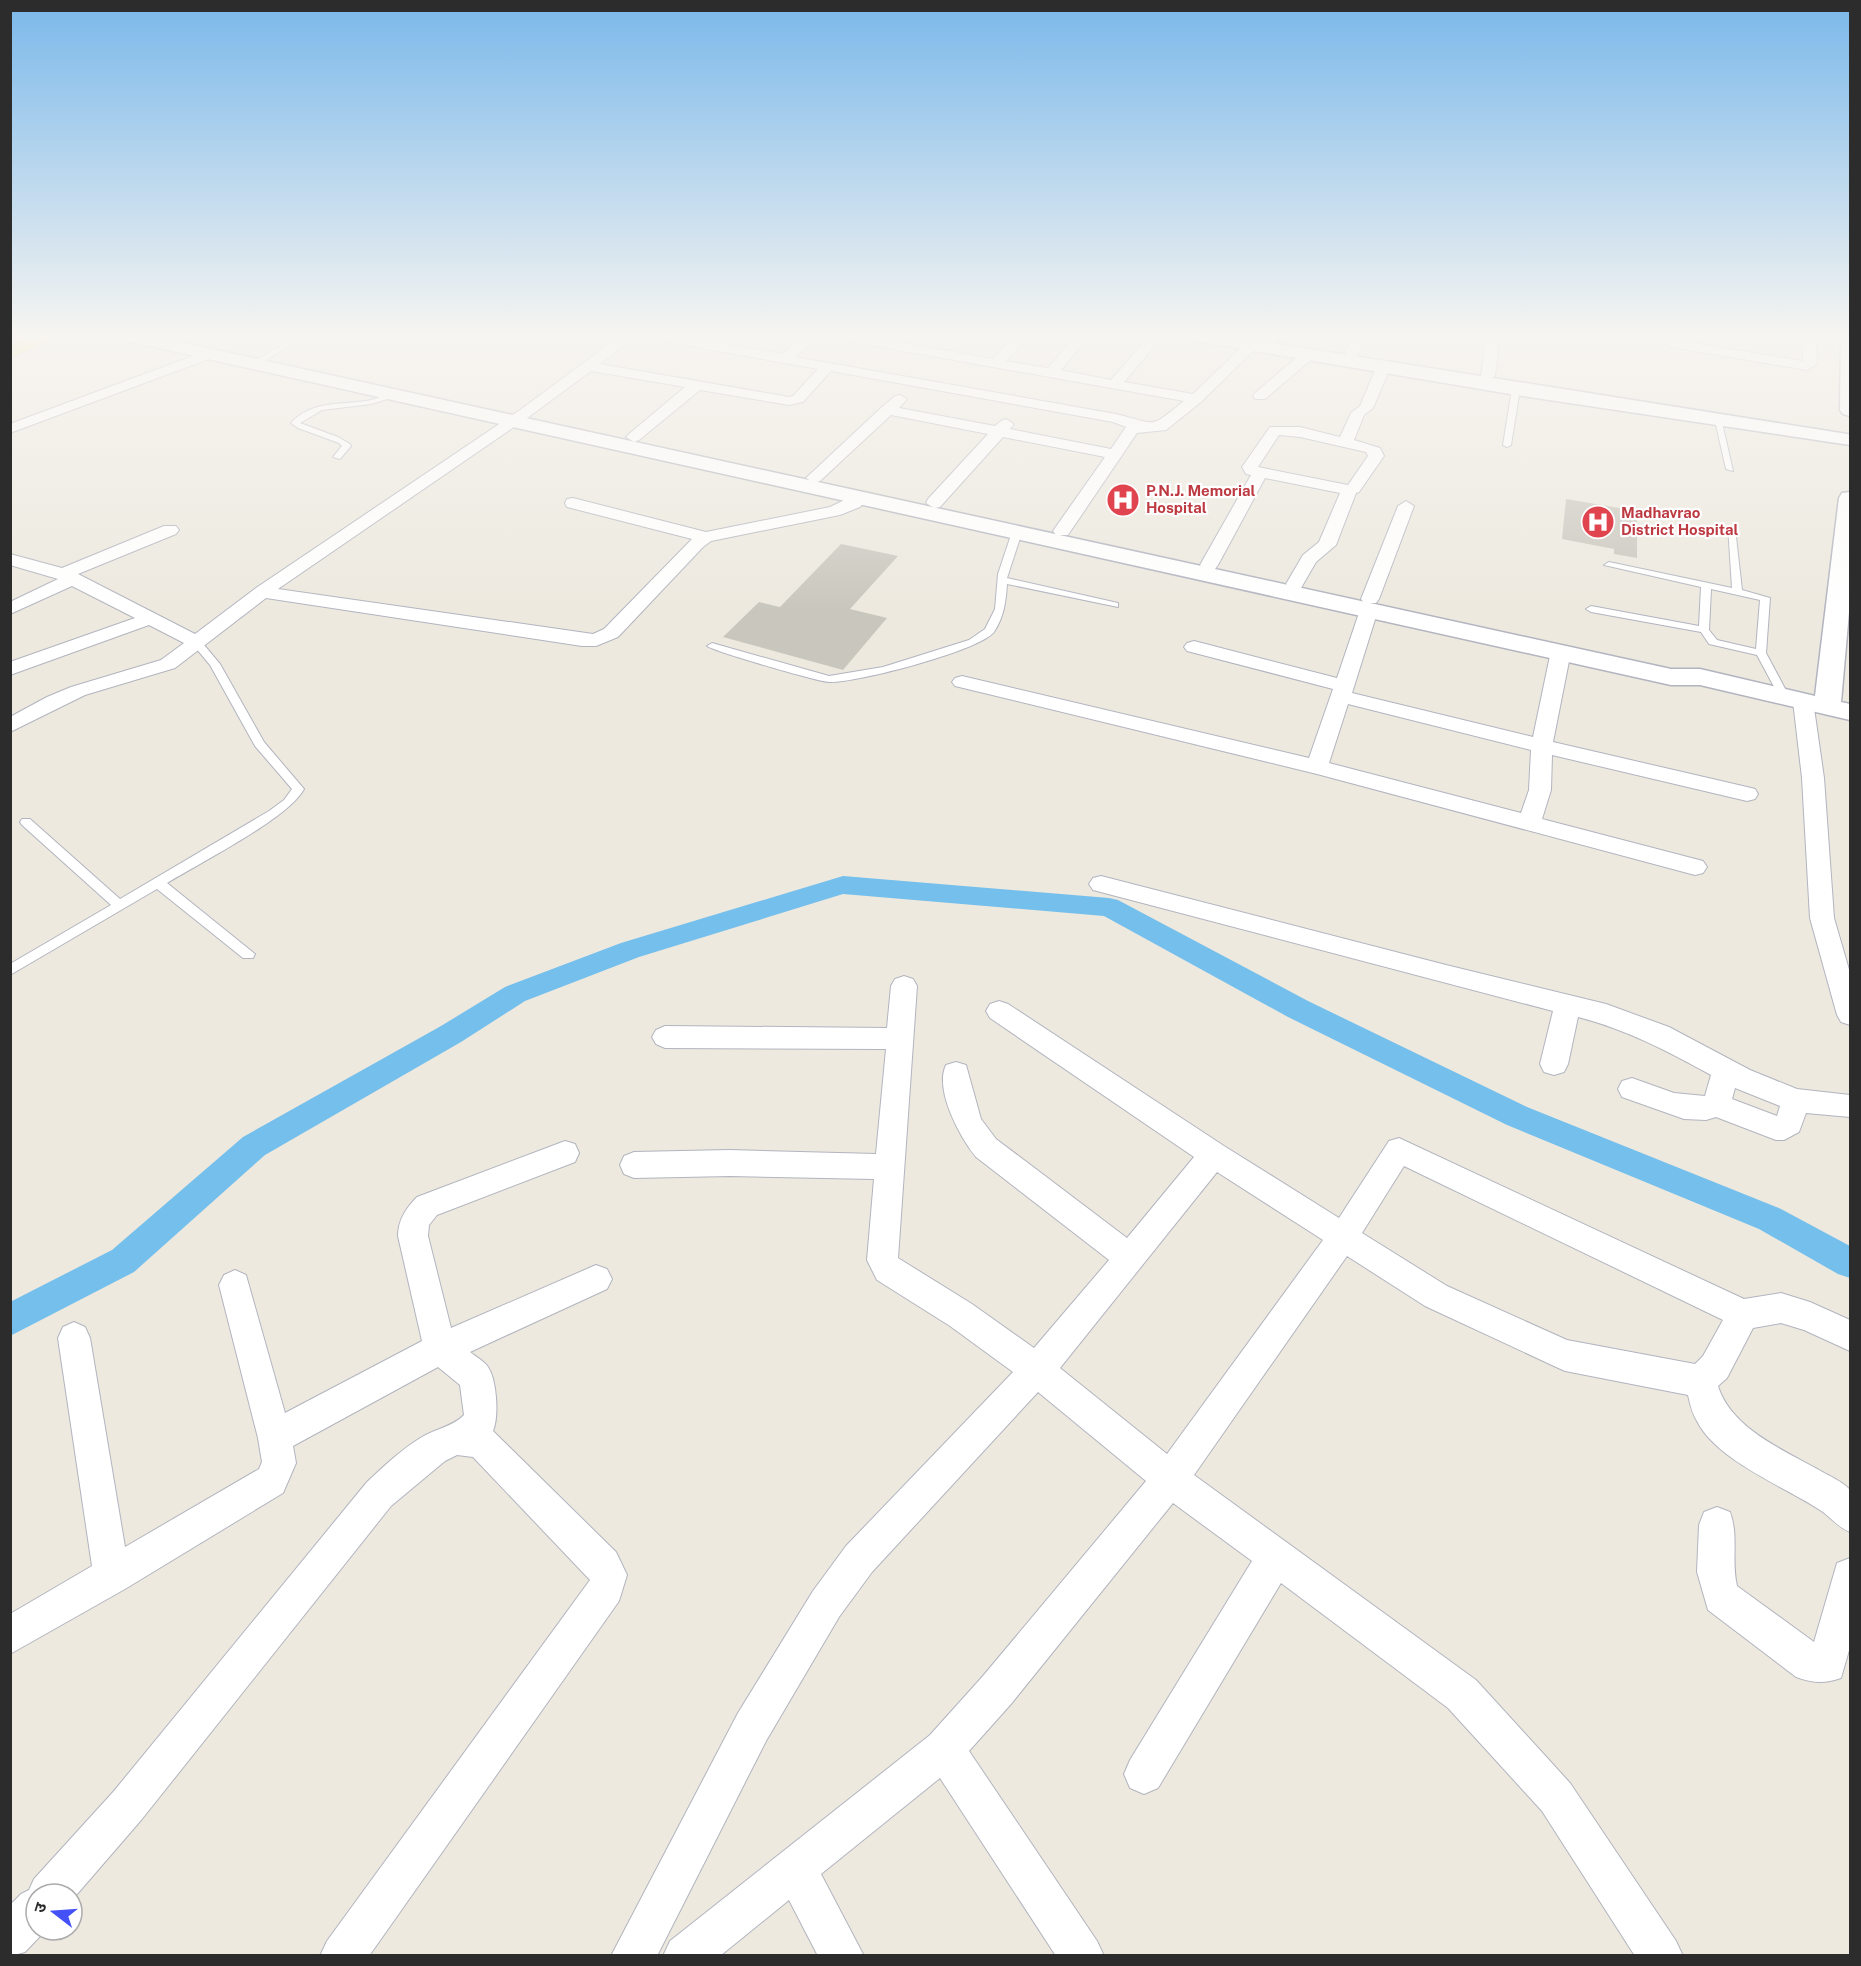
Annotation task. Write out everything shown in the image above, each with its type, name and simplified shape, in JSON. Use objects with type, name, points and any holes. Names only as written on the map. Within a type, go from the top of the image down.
[{"type":"main road","points":[[565,428],[861,497],[1062,531],[1295,584],[1671,677],[1700,677],[1816,704],[1851,498]]},
{"type":"main road","points":[[584,428],[634,436],[934,503],[1017,532],[1672,663],[1700,677]]},
{"type":"main road","points":[[1788,428],[1849,436]]},
{"type":"main road","points":[[1799,428],[1849,436]]},
{"type":"street","points":[[10,726],[70,694],[168,664],[195,641],[262,592],[503,428]]},
{"type":"street","points":[[634,436],[644,428]]},
{"type":"street","points":[[814,478],[869,428]]},
{"type":"street","points":[[971,428],[1114,454]]},
{"type":"street","points":[[934,503],[1003,428]]},
{"type":"street","points":[[1062,531],[1114,454],[1135,428]]},
{"type":"street","points":[[1345,443],[1352,428]]},
{"type":"street","points":[[1275,430],[1300,432],[1345,443],[1371,449],[1377,454],[1353,489],[1260,473],[1250,468],[1275,430]]},
{"type":"street","points":[[1209,565],[1260,473]]},
{"type":"street","points":[[1295,584],[1309,559],[1327,545],[1349,490]]},
{"type":"street","points":[[262,592],[582,640],[596,640],[611,633],[697,543],[706,537],[834,511],[854,503],[861,497]]},
{"type":"street","points":[[573,503],[706,537]]},
{"type":"street","points":[[1317,767],[1369,604],[1406,506]]},
{"type":"street","points":[[10,609],[67,577],[170,530]]},
{"type":"street","points":[[10,558],[67,577],[195,641]]},
{"type":"street","points":[[10,669],[149,619]]},
{"type":"street","points":[[1194,647],[1342,691],[1542,746],[1747,794]]},
{"type":"street","points":[[1529,823],[1540,790],[1542,746],[1561,651]]},
{"type":"street","points":[[962,682],[1317,767],[1695,867]]},
{"type":"street","points":[[1816,704],[1813,778],[1822,918],[1851,1015]]},
{"type":"street","points":[[1101,884],[1446,975],[1568,1003],[1640,1025],[1726,1071],[1795,1100],[1851,1106]]},
{"type":"street","points":[[904,986],[882,1260],[888,1270],[962,1315],[1037,1370],[1170,1479],[1462,1694],[1556,1797],[1661,1956]]},
{"type":"street","points":[[1554,1064],[1568,1003]]},
{"type":"street","points":[[999,1011],[1214,1155],[1436,1296],[1565,1355],[1700,1381]]},
{"type":"street","points":[[665,1036],[900,1039]]},
{"type":"street","points":[[1717,1105],[1726,1071]]},
{"type":"street","points":[[956,1073],[964,1116],[971,1133],[986,1148],[1130,1258]]},
{"type":"street","points":[[1632,1089],[1688,1109],[1699,1110],[1717,1105],[1776,1128],[1784,1128],[1790,1124],[1795,1100]]},
{"type":"street","points":[[685,1956],[944,1749],[998,1690],[1170,1479],[1343,1237],[1399,1150],[1743,1314],[1781,1308],[1810,1317],[1851,1336]]},
{"type":"street","points":[[466,1438],[481,1420],[476,1377],[440,1349],[414,1242],[412,1230],[415,1219],[427,1206],[565,1153]]},
{"type":"street","points":[[633,1956],[752,1727],[826,1604],[859,1559],[1037,1370],[1214,1155]]},
{"type":"street","points":[[634,1165],[730,1163],[890,1167]]},
{"type":"street","points":[[275,1438],[440,1349],[596,1279]]},
{"type":"street","points":[[10,1635],[271,1482],[279,1463],[275,1438],[235,1285]]},
{"type":"street","points":[[1700,1381],[1715,1367],[1743,1314]]},
{"type":"street","points":[[74,1338],[112,1576]]},
{"type":"street","points":[[1700,1381],[1709,1411],[1723,1429],[1768,1461],[1845,1498]]},
{"type":"street","points":[[60,1882],[128,1805],[379,1494],[408,1468],[446,1442],[466,1438],[485,1445],[603,1565],[609,1575],[606,1588],[342,1956]]},
{"type":"street","points":[[1717,1525],[1715,1572],[1721,1597],[1810,1663],[1827,1664],[1840,1606],[1851,1576]]},
{"type":"street","points":[[1144,1773],[1276,1556]]},
{"type":"street","points":[[944,1749],[1082,1956]]},
{"type":"street","points":[[795,1868],[842,1956]]},
{"type":"street","points":[[10,1937],[24,1922]]},
{"type":"lane","points":[[302,428],[340,439],[347,446],[337,457]]},
{"type":"lane","points":[[1507,445],[1510,428]]},
{"type":"lane","points":[[1719,428],[1730,469]]},
{"type":"lane","points":[[1731,528],[1737,593]]},
{"type":"lane","points":[[712,646],[829,679],[885,670],[974,642],[989,631],[1000,609],[1002,580],[1017,532]]},
{"type":"lane","points":[[1609,565],[1765,598],[1761,653]]},
{"type":"lane","points":[[1002,580],[1115,605]]},
{"type":"lane","points":[[1706,586],[1704,630],[1713,642],[1761,653],[1816,704]]},
{"type":"lane","points":[[1591,609],[1704,630]]},
{"type":"lane","points":[[11,970],[288,804],[298,789],[259,744],[215,664],[195,641]]},
{"type":"lane","points":[[26,822],[120,906]]},
{"type":"lane","points":[[158,883],[248,954]]},
{"type":"building","points":[[1566,499],[1637,511],[1637,558],[1614,554],[1614,549],[1562,539]]},
{"type":"building","points":[[841,544],[898,556],[850,609],[887,618],[843,670],[723,637],[759,602],[780,607]]},
{"type":"waterway","points":[[10,1320],[123,1261],[254,1146],[451,1034],[515,994],[630,950],[843,885],[1109,907],[1298,1009],[1517,1116],[1770,1219],[1850,1263]]},
{"type":"place","name":"P.N.J. Memorial Hospital","points":[[1123,500]]},
{"type":"place","name":"Madhavrao District Hospital","points":[[1598,522]]}]
